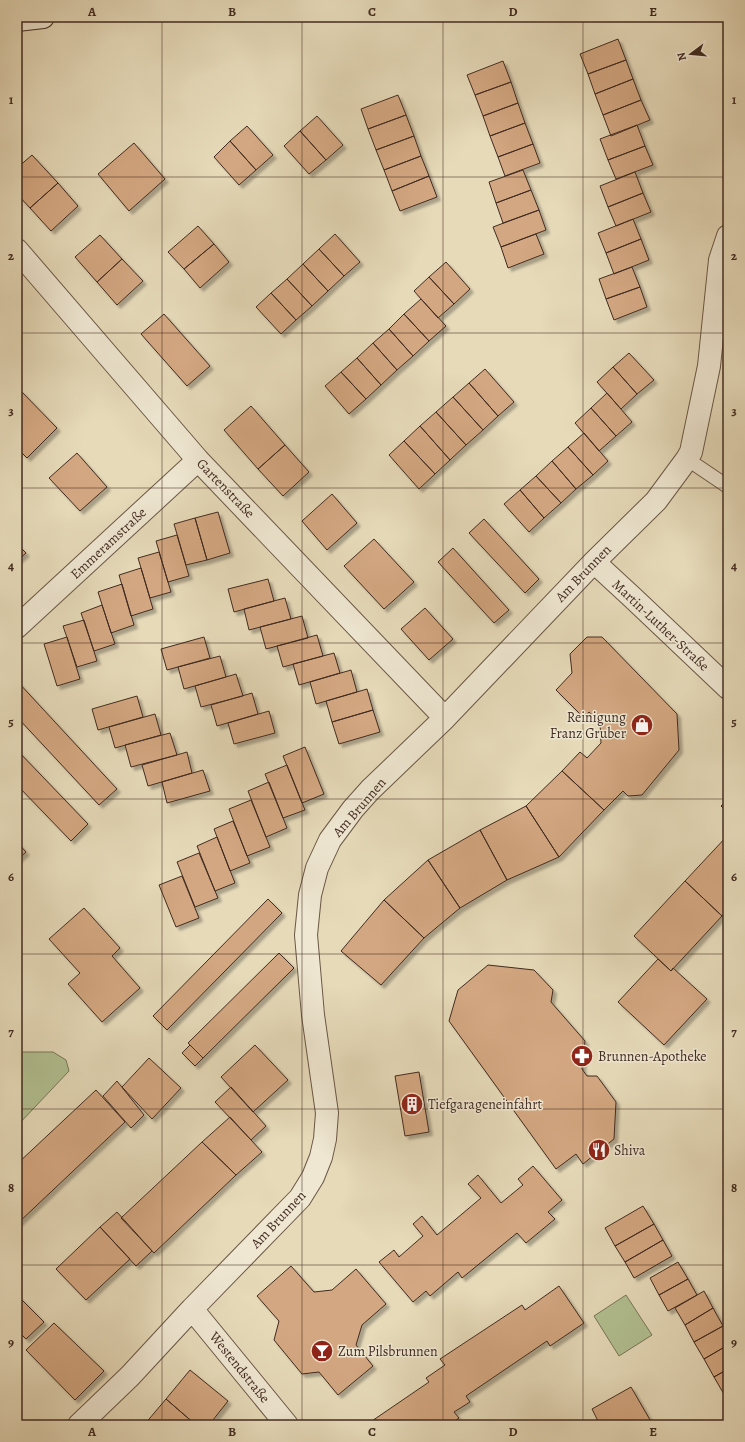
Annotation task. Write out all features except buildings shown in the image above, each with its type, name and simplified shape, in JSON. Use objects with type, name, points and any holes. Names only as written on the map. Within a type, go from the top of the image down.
[{"type":"street","points":[[17,20],[43,17]]},
{"type":"street","name":"Am Brunnen","points":[[79,1425],[130,1376],[192,1309],[300,1198],[313,1177],[321,1157],[325,1139],[326,1113],[313,1015],[306,935],[310,895],[317,868],[330,840],[353,809],[370,790],[445,718],[594,562],[656,501],[687,459],[691,452],[722,298],[720,260],[728,236]]},
{"type":"street","name":"Gartenstraße","points":[[17,250],[198,460],[445,718]]},
{"type":"street","name":"Emmeramstraße","points":[[17,627],[198,460]]},
{"type":"street","name":"Martin-Luther-Straße","points":[[594,562],[728,688]]},
{"type":"street","name":"Westendstraße","points":[[192,1309],[287,1425]]},
{"type":"lane","points":[[687,459],[727,486]]},
{"type":"green space","points":[[17,1052],[53,1052],[66,1060],[69,1071],[17,1126]]},
{"type":"green space","points":[[626,1295],[652,1335],[619,1356],[594,1316]]},
{"type":"place","name":"Reinigung Franz Gruber","points":[[642,725]]},
{"type":"place","name":"Brunnen-Apotheke","points":[[582,1056]]},
{"type":"place","name":"Tiefgarageneinfahrt","points":[[412,1104]]},
{"type":"place","name":"Shiva","points":[[599,1150]]},
{"type":"place","name":"Zum Pilsbrunnen","points":[[322,1351]]}]
